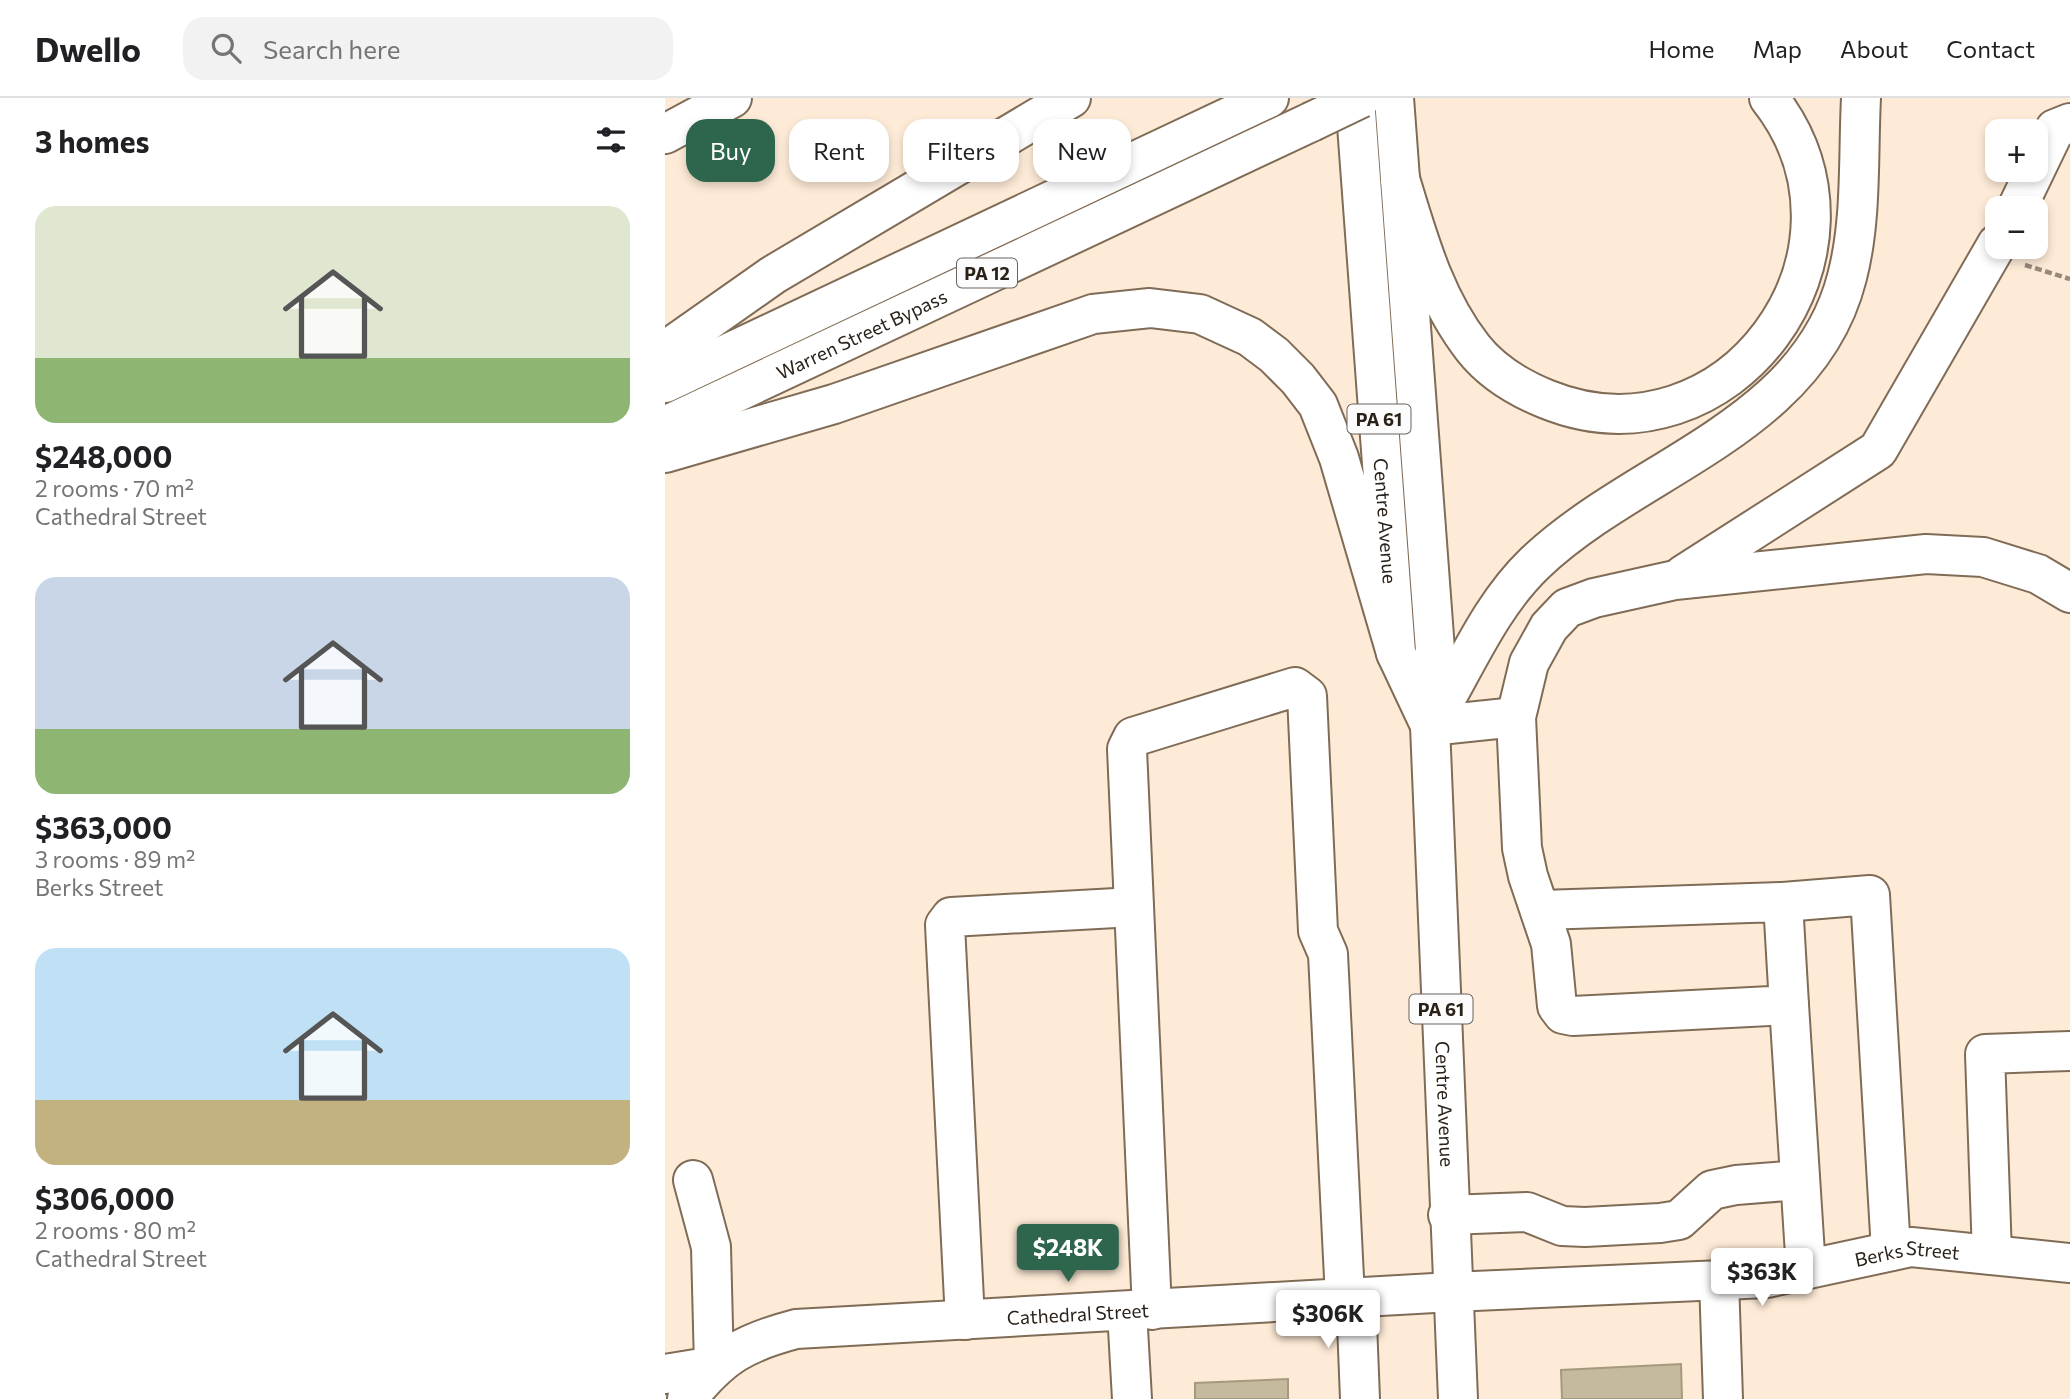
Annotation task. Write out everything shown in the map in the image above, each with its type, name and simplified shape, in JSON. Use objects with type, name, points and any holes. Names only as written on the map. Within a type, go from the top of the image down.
[{"type":"main road","points":[[665,134],[732,98]]},
{"type":"main road","points":[[665,351],[773,275],[1071,98]]},
{"type":"main road","name":"Warren Street Bypass","points":[[665,383],[1269,98]]},
{"type":"main road","name":"Centre Avenue","points":[[1355,98],[1396,653],[1430,726]]},
{"type":"main road","name":"Warren Street Bypass","points":[[665,426],[1361,98]]},
{"type":"main road","name":"Centre Avenue","points":[[1394,98],[1435,650],[1430,726],[1448,1215],[1458,1399]]},
{"type":"main road","points":[[1400,179],[1420,246],[1445,305],[1474,350],[1491,366],[1522,388],[1575,408],[1630,412],[1667,406],[1711,388],[1749,361],[1784,318],[1800,284],[1811,229],[1809,191],[1794,138],[1769,98]]},
{"type":"main road","points":[[1430,726],[1494,613],[1533,565],[1581,526],[1761,408],[1795,377],[1809,358],[1832,319],[1848,276],[1854,231],[1861,98]]},
{"type":"main road","points":[[2023,196],[2055,129],[2070,123]]},
{"type":"main road","points":[[1675,580],[1878,450],[1988,259]]},
{"type":"main road","points":[[665,453],[834,404],[1093,314],[1150,308],[1200,314],[1250,337],[1266,349],[1298,379],[1318,405],[1339,458],[1396,653]]},
{"type":"main road","points":[[1789,1005],[1563,1014],[1555,997],[1551,944],[1542,910],[1528,876],[1522,848],[1516,717],[1529,663],[1549,626],[1567,608],[1594,598],[1675,580],[1926,554],[1983,557],[2039,574],[2070,593]]},
{"type":"main road","points":[[1132,1399],[1139,1310],[1134,907],[1127,749],[1133,737],[1295,687],[1307,696],[1318,931],[1328,954],[1350,1298],[1360,1399]]},
{"type":"main road","points":[[1430,726],[1516,717]]},
{"type":"main road","points":[[1542,910],[1783,902],[1870,895],[1891,1251]]},
{"type":"main road","points":[[1783,902],[1806,1270]]},
{"type":"main road","points":[[965,1320],[945,925],[951,917],[1134,907]]},
{"type":"main road","points":[[1991,1255],[1985,1055],[2070,1051]]},
{"type":"main road","points":[[687,1399],[714,1366],[711,1247],[693,1180]]},
{"type":"main road","points":[[1448,1215],[1527,1212],[1562,1226],[1679,1220],[1712,1190],[1736,1185],[1800,1180]]},
{"type":"main road","points":[[1562,1226],[1565,1287]]},
{"type":"main road","name":"Berks Street","points":[[1452,1292],[1767,1278],[1910,1247],[2070,1263]]},
{"type":"main road","points":[[1719,1280],[1723,1399]]},
{"type":"main road","name":"Cathedral Street","points":[[714,1366],[737,1349],[759,1339],[796,1329],[1452,1292]]},
{"type":"main road","points":[[665,1374],[714,1366]]},
{"type":"path","points":[[2019,259],[2070,279]]},
{"type":"building","points":[[1681,1364],[1682,1399],[1562,1399],[1561,1370]]},
{"type":"building","points":[[1288,1379],[1288,1399],[1195,1399],[1195,1383]]}]
